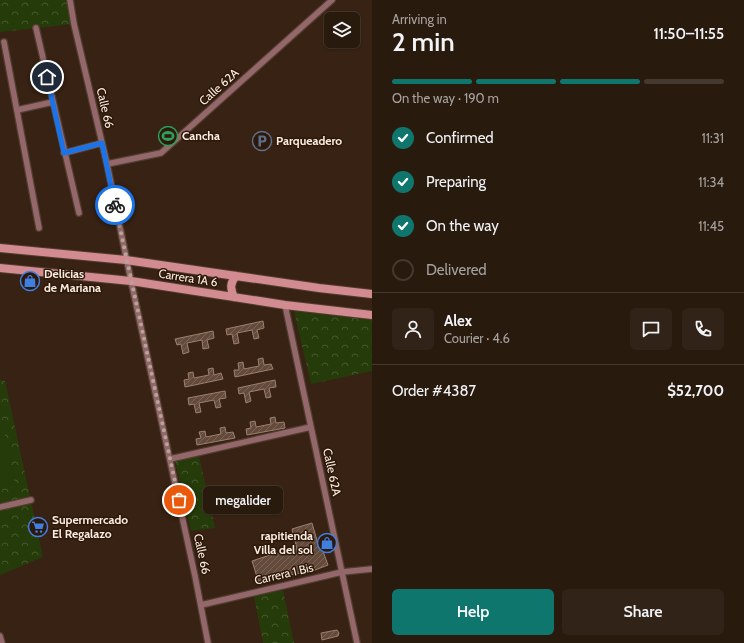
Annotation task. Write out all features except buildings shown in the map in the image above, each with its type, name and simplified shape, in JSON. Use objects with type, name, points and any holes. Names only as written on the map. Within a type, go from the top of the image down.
[{"type":"street","name":"Calle 66","points":[[70,0],[107,164],[126,260],[170,459],[208,643]]},
{"type":"street","name":"Calle 62A","points":[[107,164],[161,153],[332,0]]},
{"type":"street","points":[[36,28],[79,213]]},
{"type":"street","points":[[4,42],[39,228]]},
{"type":"street","points":[[17,110],[52,102]]},
{"type":"street","points":[[64,153],[102,143]]},
{"type":"street","name":"Carrera 1A 6","points":[[0,248],[126,260],[372,294]]},
{"type":"street","name":"Carrera 1A 6","points":[[0,268],[131,281],[285,305],[372,315]]},
{"type":"street","points":[[234,297],[231,290],[232,282],[236,276]]},
{"type":"street","name":"Calle 62A","points":[[285,305],[357,643]]},
{"type":"street","points":[[170,459],[311,427]]},
{"type":"street","points":[[0,507],[31,500]]},
{"type":"street","name":"Carrera 1 Bis","points":[[201,605],[342,572],[372,569]]},
{"type":"street","points":[[0,636],[2,643]]},
{"type":"green space","points":[[0,0],[70,0],[74,24],[0,32]]},
{"type":"green space","points":[[294,311],[372,320],[372,371],[311,384]]},
{"type":"green space","points":[[0,380],[5,381],[43,557],[0,575]]},
{"type":"green space","points":[[0,412],[15,484],[0,487]]},
{"type":"green space","points":[[199,456],[215,528],[191,531],[175,461]]},
{"type":"green space","points":[[283,590],[294,643],[263,643],[254,596]]},
{"type":"way so far","points":[[115,205],[179,500]]},
{"type":"place","name":"Cancha","points":[[168,136]]},
{"type":"place","name":"Parqueadero","points":[[262,141]]},
{"type":"place","name":"Delicias de Mariana","points":[[30,281]]},
{"type":"place","name":"megalider","points":[[179,500]]},
{"type":"place","name":"Supermercado El Regalazo","points":[[38,527]]},
{"type":"place","name":"rapitienda Villa del sol","points":[[327,543]]},
{"type":"route","points":[[47,77],[64,153],[102,143],[115,205]]}]
